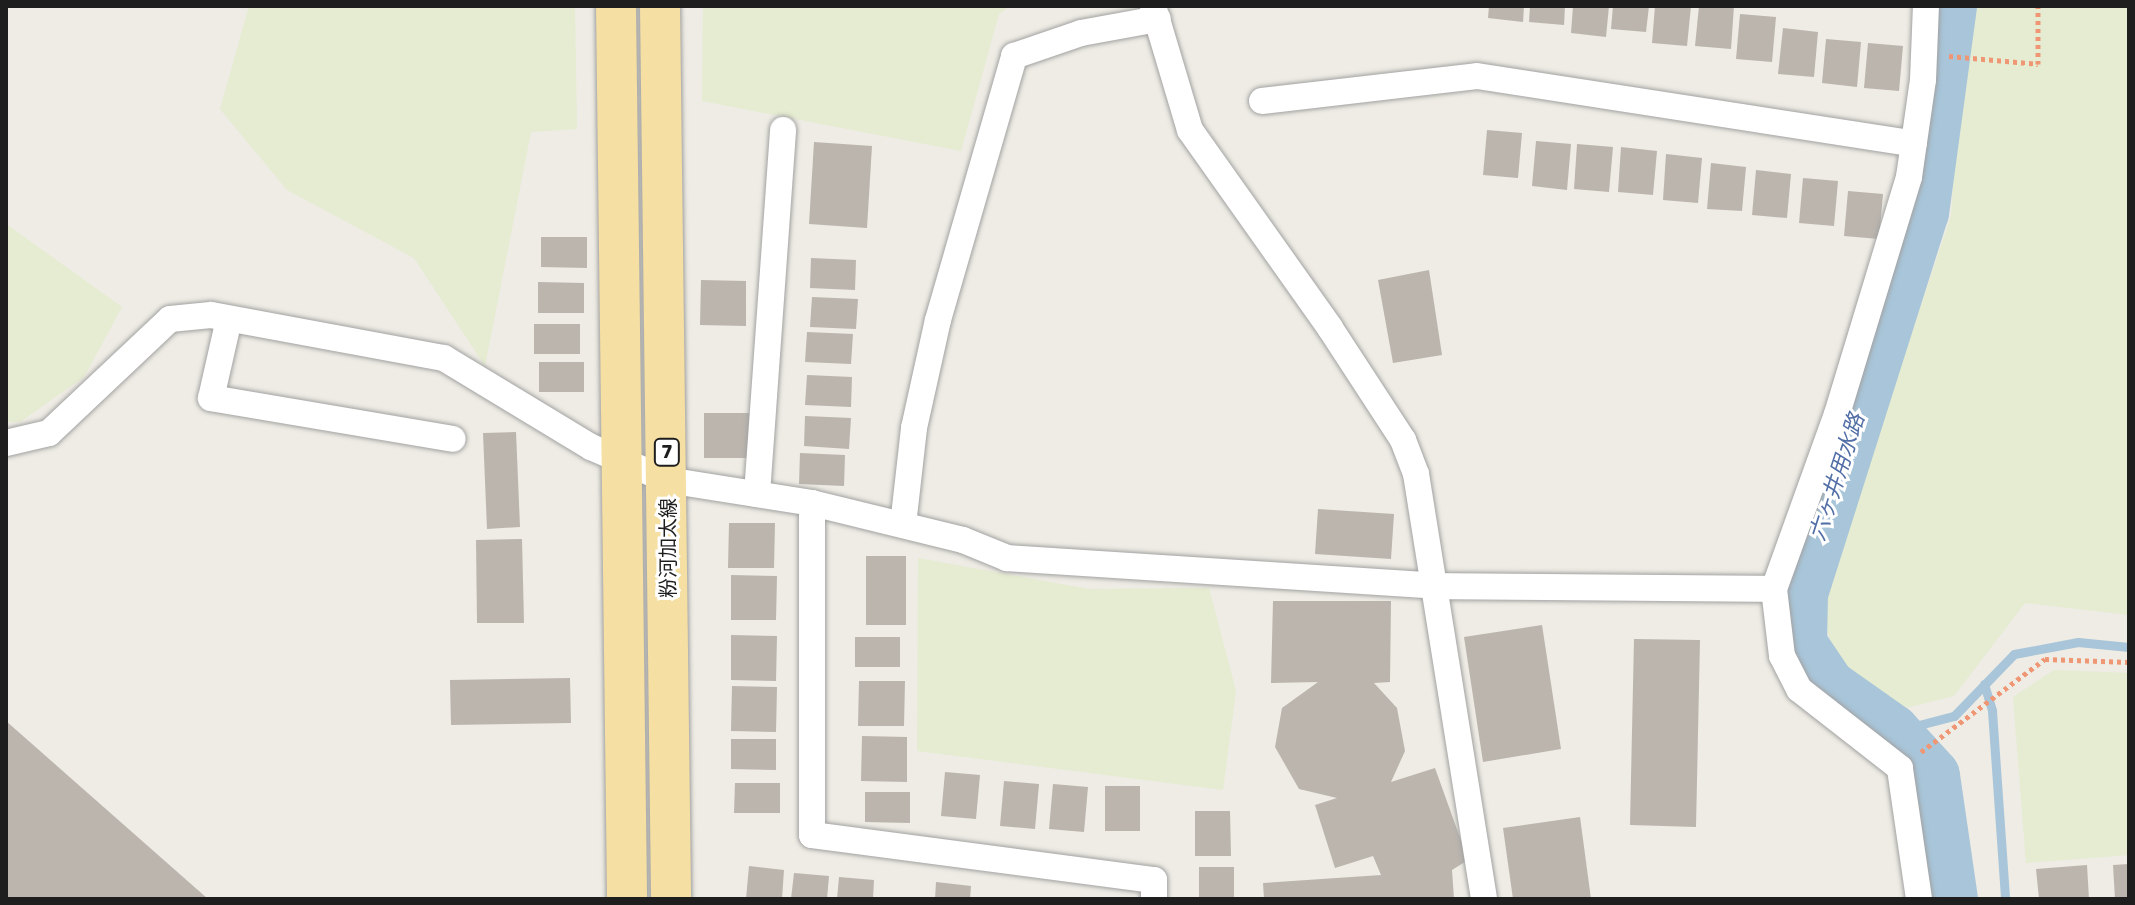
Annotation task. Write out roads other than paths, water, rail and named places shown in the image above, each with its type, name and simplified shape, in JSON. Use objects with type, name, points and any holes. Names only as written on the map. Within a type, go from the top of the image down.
[{"type":"main road","points":[[616,6],[627,899]]},
{"type":"main road","name":"粉河加太線","points":[[660,6],[671,899]]},
{"type":"street","points":[[1919,899],[1900,768],[1799,689],[1782,656],[1774,589],[1837,414],[1909,177],[1924,53],[1926,6]]},
{"type":"street","points":[[903,525],[914,428],[938,320],[1014,56],[1081,33],[1156,13],[1190,130],[1252,212],[1403,440],[1416,474],[1484,899]]},
{"type":"street","points":[[1262,101],[1477,76],[1914,144]]},
{"type":"street","points":[[757,494],[783,130]]},
{"type":"street","points":[[6,443],[49,433],[170,319],[211,315],[444,358],[621,462],[667,480],[812,503],[903,525],[1007,558],[1435,586],[1774,589]]},
{"type":"street","points":[[229,319],[211,398],[453,439]]},
{"type":"street","points":[[812,503],[812,835],[1154,880],[1154,899]]},
{"type":"waterway","name":"六ヶ井用水路","points":[[1949,6],[1921,212],[1800,593],[1799,644],[1828,687],[1892,732],[1932,776],[1950,899]]},
{"type":"waterway","points":[[1892,732],[1954,716],[2014,654],[2078,642],[2129,647]]},
{"type":"waterway","points":[[1984,684],[1992,711],[2005,899]]}]
